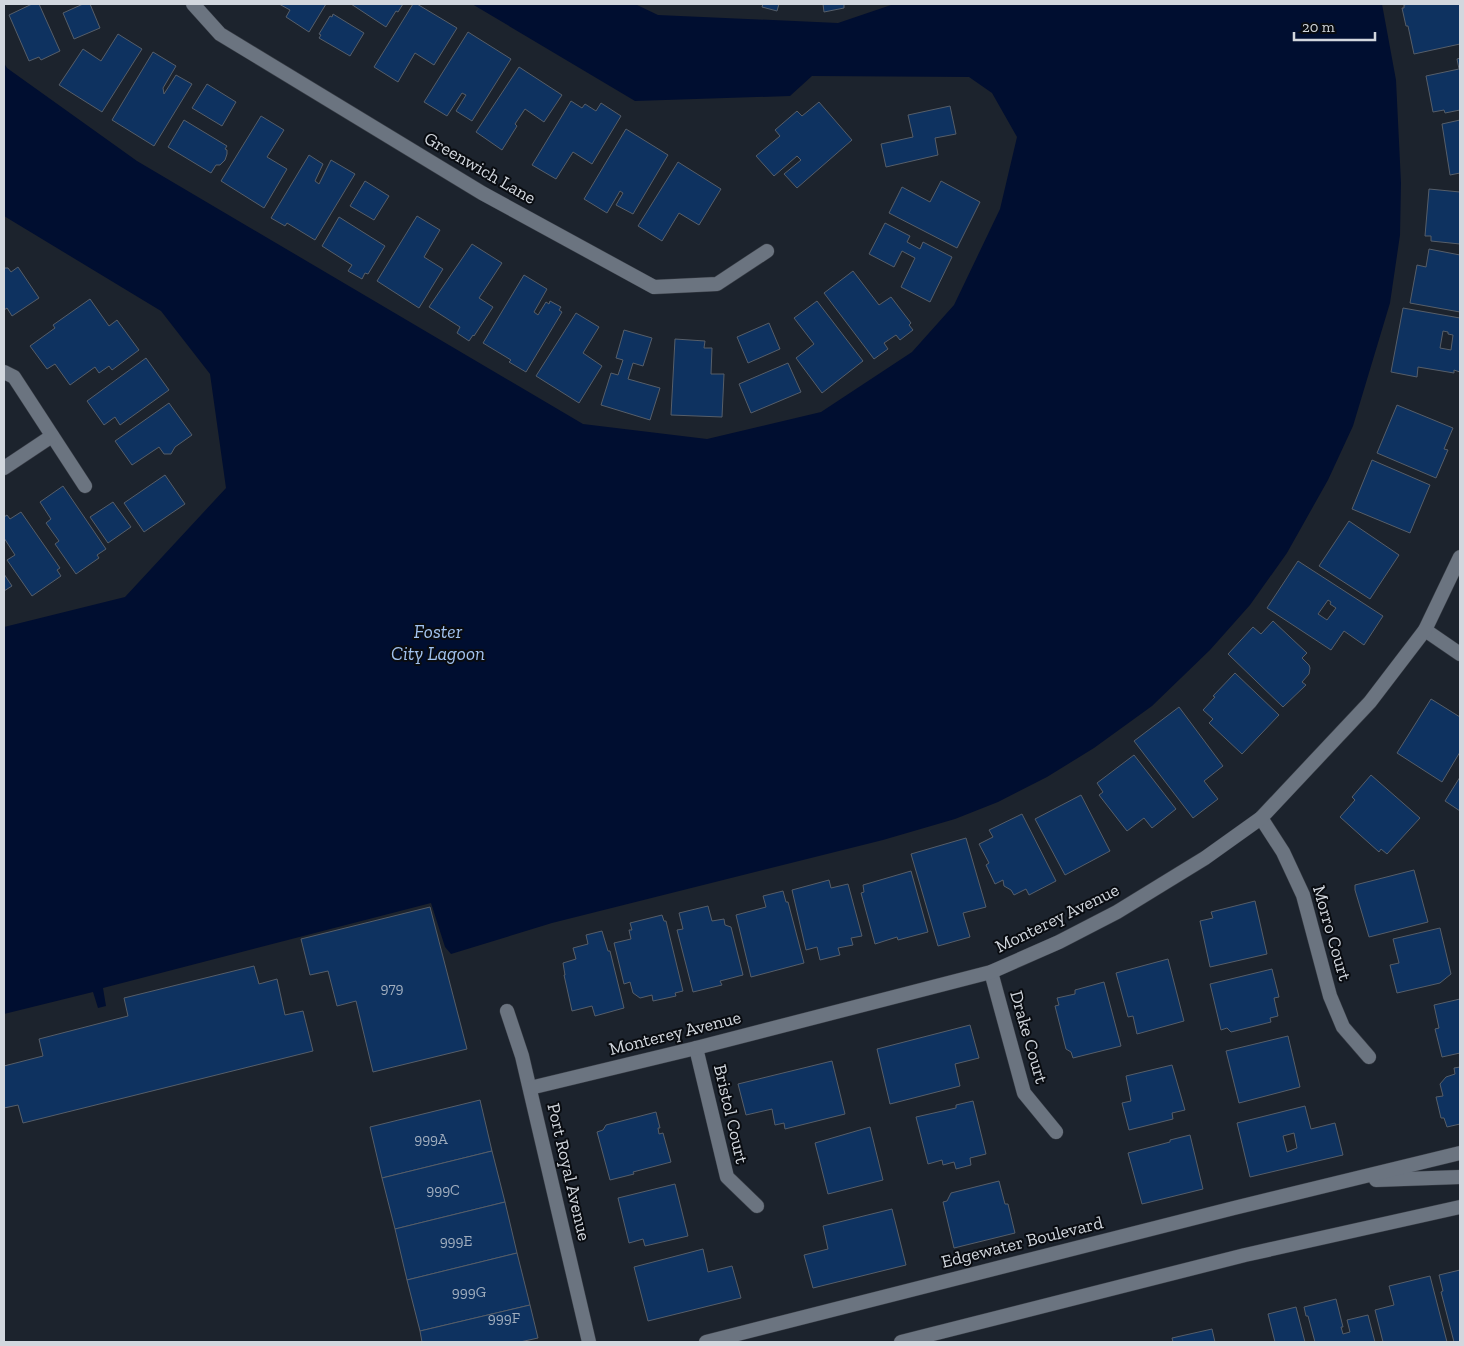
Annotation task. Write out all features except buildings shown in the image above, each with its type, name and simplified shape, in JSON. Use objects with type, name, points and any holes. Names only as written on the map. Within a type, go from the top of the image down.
[{"type":"street","name":"Greenwich Lane","points":[[193,4],[220,34],[482,193],[654,287],[717,284],[767,251]]},
{"type":"street","points":[[4,372],[14,378],[85,486]]},
{"type":"street","points":[[4,468],[52,436]]},
{"type":"street","name":"Monterey Avenue","points":[[530,1088],[696,1048],[991,972],[1059,942],[1117,912],[1204,858],[1260,818],[1370,702],[1425,630],[1460,557]]},
{"type":"street","points":[[1425,630],[1460,654]]},
{"type":"street","name":"Morro Court","points":[[1260,818],[1283,852],[1303,894],[1330,996],[1343,1027],[1369,1057]]},
{"type":"street","name":"Drake Court","points":[[991,972],[1024,1093],[1056,1132]]},
{"type":"street","name":"Port Royal Avenue","points":[[507,1011],[530,1088],[589,1342]]},
{"type":"street","name":"Bristol Court","points":[[696,1048],[727,1177],[757,1206]]},
{"type":"street","name":"Edgewater Boulevard","points":[[706,1342],[1205,1215],[1460,1153]]},
{"type":"street","name":"Edgewater Boulevard","points":[[1348,1180],[1460,1178]]},
{"type":"street","points":[[901,1342],[1245,1255],[1460,1207]]},
{"type":"water","name":"Foster City Lagoon","points":[[472,4],[635,4],[658,15],[838,23],[894,4],[1382,4],[1396,80],[1401,183],[1400,235],[1390,303],[1353,426],[1328,480],[1287,553],[1250,605],[1210,650],[1152,706],[1094,748],[1047,777],[998,802],[955,819],[883,840],[552,923],[451,954],[445,947],[431,903],[103,988],[106,1006],[98,1008],[93,992],[4,1014],[4,627],[125,597],[226,488],[210,374],[161,311],[4,216],[4,63],[7,68],[137,161],[583,424],[707,439],[821,412],[912,352],[954,305],[1000,209],[1017,137],[992,93],[969,77],[812,76],[790,96],[635,101]]}]
